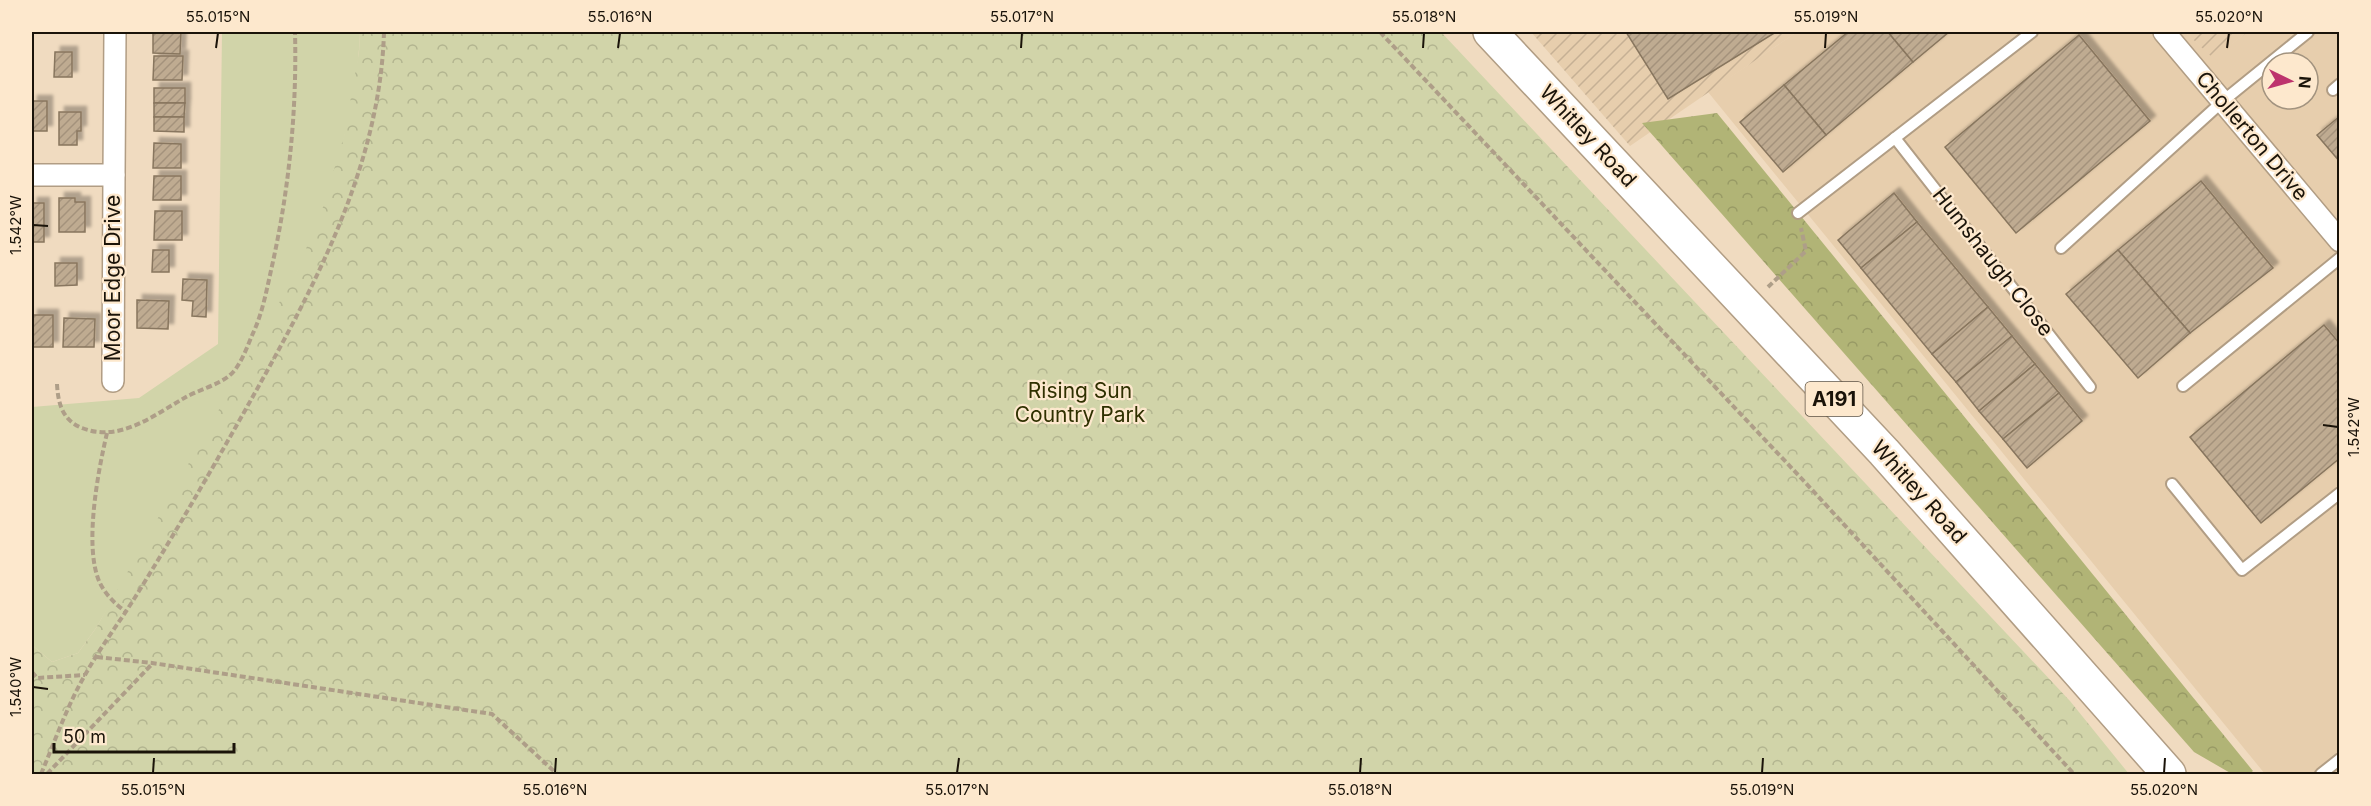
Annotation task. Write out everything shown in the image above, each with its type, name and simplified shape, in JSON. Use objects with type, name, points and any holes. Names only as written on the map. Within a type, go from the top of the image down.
[{"type":"main road","name":"Whitley Road","points":[[1490,32],[1884,452],[2169,774]]},
{"type":"street","name":"Moor Edge Drive","points":[[113,381],[115,32]]},
{"type":"street","name":"Chollerton Drive","points":[[2164,32],[2340,241]]},
{"type":"street","name":"Moor Edge Drive","points":[[32,175],[114,175]]},
{"type":"lane","points":[[1798,213],[2032,32]]},
{"type":"lane","points":[[2061,248],[2300,34]]},
{"type":"lane","name":"Humshaugh Close","points":[[1895,138],[2090,387]]},
{"type":"lane","points":[[2182,386],[2340,258]]},
{"type":"lane","points":[[2172,484],[2242,570],[2340,493]]},
{"type":"lane","points":[[2321,774],[2340,759]]},
{"type":"path","points":[[57,384],[61,409],[70,422],[90,431],[106,433],[124,430],[230,375],[254,330],[268,284],[283,213],[293,117],[296,32]]},
{"type":"path","points":[[41,774],[85,675],[182,521],[286,337],[324,263],[360,166],[376,107],[383,61],[384,32]]},
{"type":"path","points":[[1380,32],[1802,479],[2074,774]]},
{"type":"path","points":[[1767,288],[1806,251],[1798,213]]},
{"type":"path","points":[[106,433],[96,498],[93,555],[99,582],[116,604],[126,612]]},
{"type":"path","points":[[97,657],[152,663],[492,714],[557,774]]},
{"type":"path","points":[[47,774],[152,663]]},
{"type":"path","points":[[32,672],[37,678]]},
{"type":"path","points":[[32,679],[85,675]]},
{"type":"shaded area","points":[[1531,32],[1797,32],[1630,146]]},
{"type":"shaded area","points":[[1797,32],[2185,32],[2213,57],[2248,32],[2339,32],[2339,774],[2265,774],[1708,92]]},
{"type":"shaded area","points":[[2185,32],[2248,32],[2213,58]]},
{"type":"green space","points":[[222,32],[360,32],[354,91],[340,155],[320,217],[297,272],[162,514],[96,628],[78,653],[52,662],[32,645],[32,407],[139,398],[218,344]]},
{"type":"green space","name":"Rising Sun Country Park","points":[[360,32],[1441,32],[2070,701],[2129,774],[32,774],[32,645],[52,662],[78,653],[96,628],[297,271],[323,207],[344,136],[359,52]]},
{"type":"green space","points":[[1717,113],[2253,771],[2249,774],[2232,774],[2194,752],[1642,123]]},
{"type":"building","points":[[153,32],[181,32],[180,54],[153,53]]},
{"type":"building","points":[[1626,32],[1776,32],[1668,99]]},
{"type":"building","points":[[1848,32],[1888,32],[1913,62],[1826,135],[1784,85]]},
{"type":"building","points":[[1888,32],[1949,32],[1913,62]]},
{"type":"building","points":[[2079,35],[2150,121],[2016,233],[1945,147]]},
{"type":"building","points":[[55,52],[72,52],[72,77],[54,77]]},
{"type":"building","points":[[154,56],[183,56],[182,80],[153,80]]},
{"type":"building","points":[[1784,85],[1826,135],[1783,172],[1740,122]]},
{"type":"building","points":[[154,88],[185,88],[185,103],[154,103]]},
{"type":"building","points":[[32,101],[47,101],[47,131],[32,131]]},
{"type":"building","points":[[154,103],[185,103],[184,117],[154,117]]},
{"type":"building","points":[[59,112],[81,112],[81,131],[77,131],[77,145],[59,145]]},
{"type":"building","points":[[2340,116],[2340,162],[2317,135]]},
{"type":"building","points":[[154,117],[184,117],[184,132],[154,131]]},
{"type":"building","points":[[154,143],[181,144],[181,168],[153,168]]},
{"type":"building","points":[[154,176],[181,176],[181,200],[153,200]]},
{"type":"building","points":[[2201,181],[2273,268],[2190,333],[2118,250]]},
{"type":"building","points":[[1894,193],[1917,222],[1861,268],[1838,240]]},
{"type":"building","points":[[59,198],[75,198],[75,202],[85,202],[85,232],[59,232]]},
{"type":"building","points":[[32,203],[44,203],[44,242],[32,242]]},
{"type":"building","points":[[155,211],[182,211],[182,240],[154,240]]},
{"type":"building","points":[[1917,222],[1988,307],[1932,354],[1861,268]]},
{"type":"building","points":[[153,250],[169,250],[169,272],[152,272]]},
{"type":"building","points":[[2118,250],[2190,333],[2138,378],[2066,294]]},
{"type":"building","points":[[55,263],[77,263],[77,285],[55,286]]},
{"type":"building","points":[[183,279],[207,280],[206,317],[192,316],[193,301],[182,300]]},
{"type":"building","points":[[137,300],[169,301],[168,329],[137,328]]},
{"type":"building","points":[[1988,307],[2012,336],[1956,382],[1932,354]]},
{"type":"building","points":[[32,315],[53,315],[53,347],[32,347]]},
{"type":"building","points":[[64,318],[95,319],[94,347],[63,347]]},
{"type":"building","points":[[2324,325],[2340,344],[2340,458],[2261,523],[2190,437]]},
{"type":"building","points":[[2012,336],[2035,364],[1979,411],[1956,382]]},
{"type":"building","points":[[2035,364],[2059,393],[2003,439],[1979,411]]},
{"type":"building","points":[[2059,393],[2082,421],[2027,468],[2003,439]]}]
